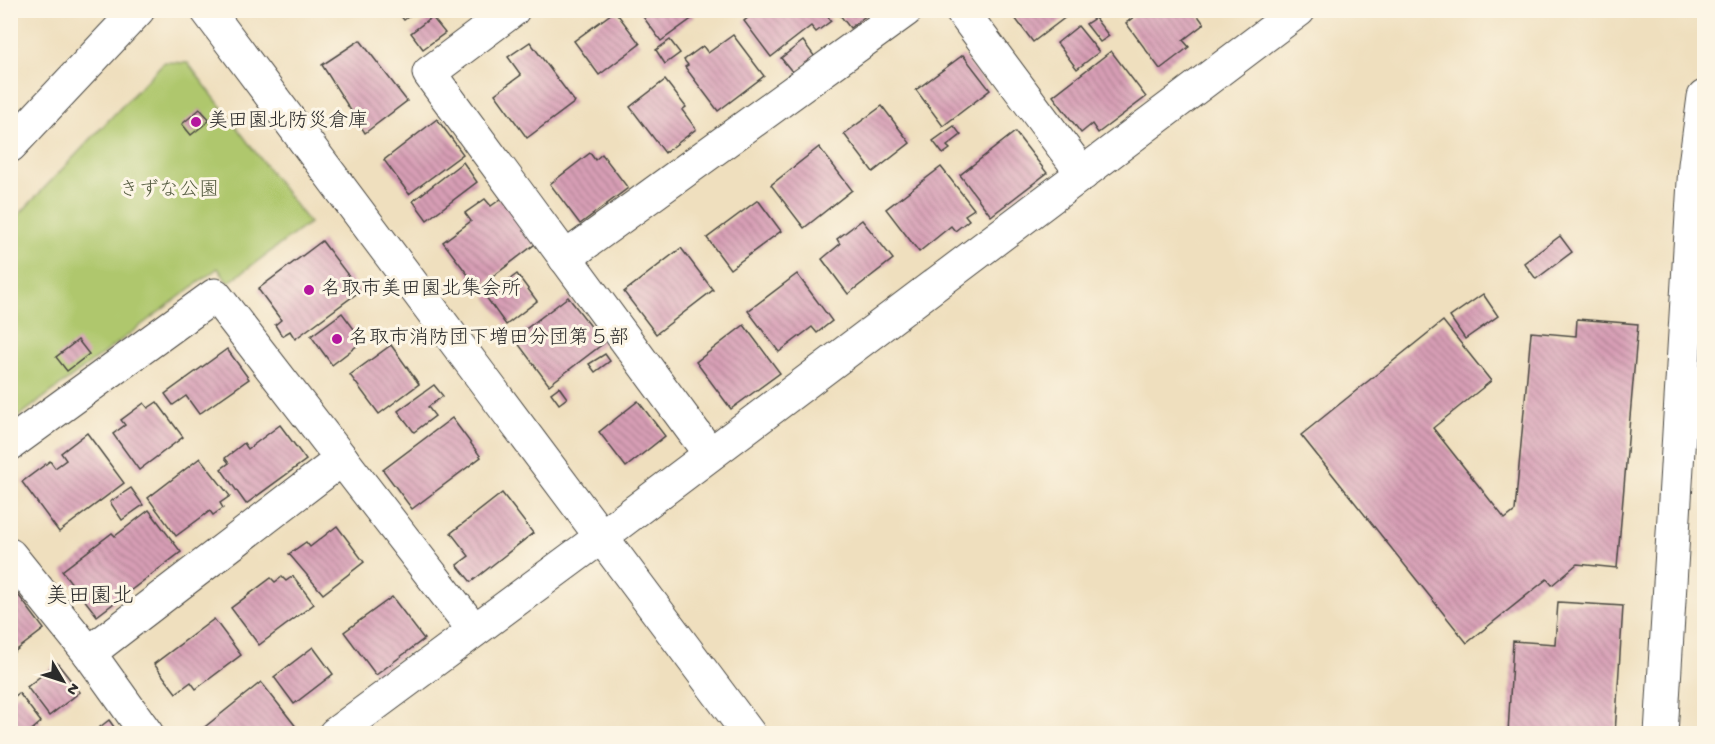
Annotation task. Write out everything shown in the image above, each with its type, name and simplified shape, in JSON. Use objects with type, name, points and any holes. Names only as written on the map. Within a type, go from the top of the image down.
[{"type":"street","points":[[10,146],[138,10]]},
{"type":"street","points":[[207,10],[749,734]]},
{"type":"street","points":[[513,10],[429,73],[710,454]]},
{"type":"street","points":[[565,258],[906,10]]},
{"type":"street","points":[[961,10],[1083,174]]},
{"type":"street","points":[[335,734],[601,537],[1299,10]]},
{"type":"street","points":[[1661,734],[1695,165],[1704,97]]},
{"type":"street","points":[[10,444],[215,295],[474,630]]},
{"type":"street","points":[[89,653],[342,459]]},
{"type":"street","points":[[10,555],[89,653],[147,734]]},
{"type":"green space","name":"きずな公園","points":[[164,62],[188,63],[309,223],[228,283],[218,268],[11,422],[10,224]]},
{"type":"building","points":[[396,10],[417,10],[404,20]]},
{"type":"building","points":[[638,10],[689,10],[694,17],[661,41]]},
{"type":"building","points":[[758,10],[824,10],[831,21],[816,32],[811,26],[771,57],[744,21]]},
{"type":"building","points":[[836,10],[873,10],[850,28]]},
{"type":"building","points":[[1009,10],[1075,10],[1033,42]]},
{"type":"building","points":[[1143,10],[1194,10],[1204,24],[1183,40],[1189,47],[1160,69],[1126,23]]},
{"type":"building","points":[[615,11],[640,44],[599,75],[574,41]]},
{"type":"building","points":[[432,17],[445,33],[423,49],[411,33]]},
{"type":"building","points":[[1095,18],[1109,36],[1100,42],[1086,24]]},
{"type":"building","points":[[1078,26],[1099,52],[1077,69],[1057,43]]},
{"type":"building","points":[[733,35],[764,76],[718,111],[685,67],[688,65],[684,60],[703,46],[708,53]]},
{"type":"building","points":[[360,40],[407,101],[365,133],[322,65]]},
{"type":"building","points":[[670,40],[680,53],[665,64],[656,50]]},
{"type":"building","points":[[803,41],[815,57],[794,74],[781,58]]},
{"type":"building","points":[[530,42],[575,102],[527,138],[495,94],[521,75],[508,57]]},
{"type":"building","points":[[1111,51],[1146,97],[1098,133],[1092,124],[1081,133],[1053,96]]},
{"type":"building","points":[[963,55],[990,90],[943,126],[916,90]]},
{"type":"building","points":[[665,80],[686,107],[682,110],[696,129],[665,153],[630,107]]},
{"type":"building","points":[[882,106],[910,143],[873,172],[844,134]]},
{"type":"building","name":"美田園北防災倉庫","points":[[200,109],[210,120],[191,135],[182,124]]},
{"type":"building","points":[[437,119],[463,154],[409,194],[384,160]]},
{"type":"building","points":[[954,126],[961,135],[947,146],[950,149],[943,154],[933,141]]},
{"type":"building","points":[[1015,132],[1047,173],[991,216],[960,175]]},
{"type":"building","points":[[819,147],[852,190],[804,228],[771,185]]},
{"type":"building","points":[[590,153],[595,160],[602,154],[628,188],[580,224],[550,184]]},
{"type":"building","points":[[463,162],[477,182],[427,220],[413,201]]},
{"type":"building","points":[[941,167],[974,209],[965,215],[969,220],[955,231],[951,226],[919,252],[886,209]]},
{"type":"building","points":[[505,196],[539,241],[478,288],[443,242],[471,221],[465,213],[485,199],[491,206]]},
{"type":"building","points":[[758,200],[781,231],[730,269],[707,238]]},
{"type":"building","points":[[862,220],[893,259],[848,294],[822,259],[840,244],[837,239]]},
{"type":"building","points":[[1560,236],[1572,252],[1536,279],[1524,263]]},
{"type":"building","name":"名取市美田園北集会所","points":[[322,241],[360,291],[295,339],[290,331],[282,336],[275,325],[281,320],[258,289]]},
{"type":"building","points":[[681,248],[713,290],[656,334],[624,292]]},
{"type":"building","points":[[517,274],[537,301],[506,325],[486,297]]},
{"type":"building","points":[[797,274],[832,321],[817,333],[812,327],[779,352],[748,311]]},
{"type":"building","points":[[1483,294],[1498,316],[1465,339],[1450,317]]},
{"type":"building","points":[[568,297],[604,343],[549,385],[514,338]]},
{"type":"building","name":"名取市消防団下増田分団第５部","points":[[342,313],[363,341],[332,365],[311,336]]},
{"type":"building","points":[[1577,319],[1638,324],[1617,568],[1577,564],[1552,585],[1547,579],[1467,643],[1301,435],[1443,321],[1491,381],[1433,428],[1505,519],[1515,511],[1531,332],[1576,336]]},
{"type":"building","points":[[744,325],[780,373],[731,409],[696,362]]},
{"type":"building","points":[[78,340],[89,354],[67,371],[56,357]]},
{"type":"building","points":[[391,345],[419,384],[379,414],[350,375]]},
{"type":"building","points":[[227,349],[249,379],[199,414],[186,396],[173,405],[165,394]]},
{"type":"building","points":[[605,354],[610,361],[595,372],[589,364]]},
{"type":"building","points":[[434,385],[443,396],[428,407],[435,416],[414,432],[398,411]]},
{"type":"building","points":[[559,387],[567,398],[559,404],[551,393]]},
{"type":"building","points":[[638,401],[665,436],[626,467],[599,432]]},
{"type":"building","points":[[157,402],[183,437],[139,470],[113,434],[125,425],[121,420],[144,403],[148,408]]},
{"type":"building","points":[[452,418],[481,457],[412,509],[383,470]]},
{"type":"building","points":[[280,425],[306,460],[246,504],[221,469],[229,463],[225,458],[244,443],[248,449]]},
{"type":"building","points":[[87,433],[124,483],[59,532],[22,482],[50,461],[55,468],[66,460],[61,453]]},
{"type":"building","points":[[200,458],[230,496],[220,503],[223,508],[213,515],[210,511],[176,536],[148,498]]},
{"type":"building","points":[[131,488],[143,505],[122,520],[110,502]]},
{"type":"building","points":[[502,493],[533,533],[471,582],[457,565],[469,556],[451,533]]},
{"type":"building","points":[[149,510],[181,552],[97,616],[62,571],[112,533],[115,536]]},
{"type":"building","points":[[337,526],[364,562],[323,594],[289,554],[306,542],[310,547]]},
{"type":"building","points":[[293,576],[314,604],[259,645],[231,608],[271,578],[275,582],[282,577],[286,581]]},
{"type":"building","points":[[16,592],[44,629],[10,655],[10,596]]},
{"type":"building","points":[[392,597],[424,639],[376,675],[344,632]]},
{"type":"building","points":[[1558,602],[1623,606],[1615,734],[1508,734],[1513,641],[1555,644]]},
{"type":"building","points":[[214,619],[241,655],[196,689],[191,682],[176,693],[154,664]]},
{"type":"building","points":[[313,647],[333,674],[294,704],[274,677]]},
{"type":"building","points":[[57,663],[80,692],[49,716],[27,687]]},
{"type":"building","points":[[261,682],[297,728],[290,734],[196,734]]},
{"type":"building","points":[[19,693],[41,722],[27,734],[10,734],[10,700]]},
{"type":"building","points":[[109,720],[119,734],[91,734]]},
{"type":"place","name":"美田園北防災倉庫","points":[[196,122]]},
{"type":"place","name":"名取市美田園北集会所","points":[[309,290]]},
{"type":"place","name":"名取市消防団下増田分団第５部","points":[[337,339]]},
{"type":"district","name":"美田園北","points":[[90,598]]}]
